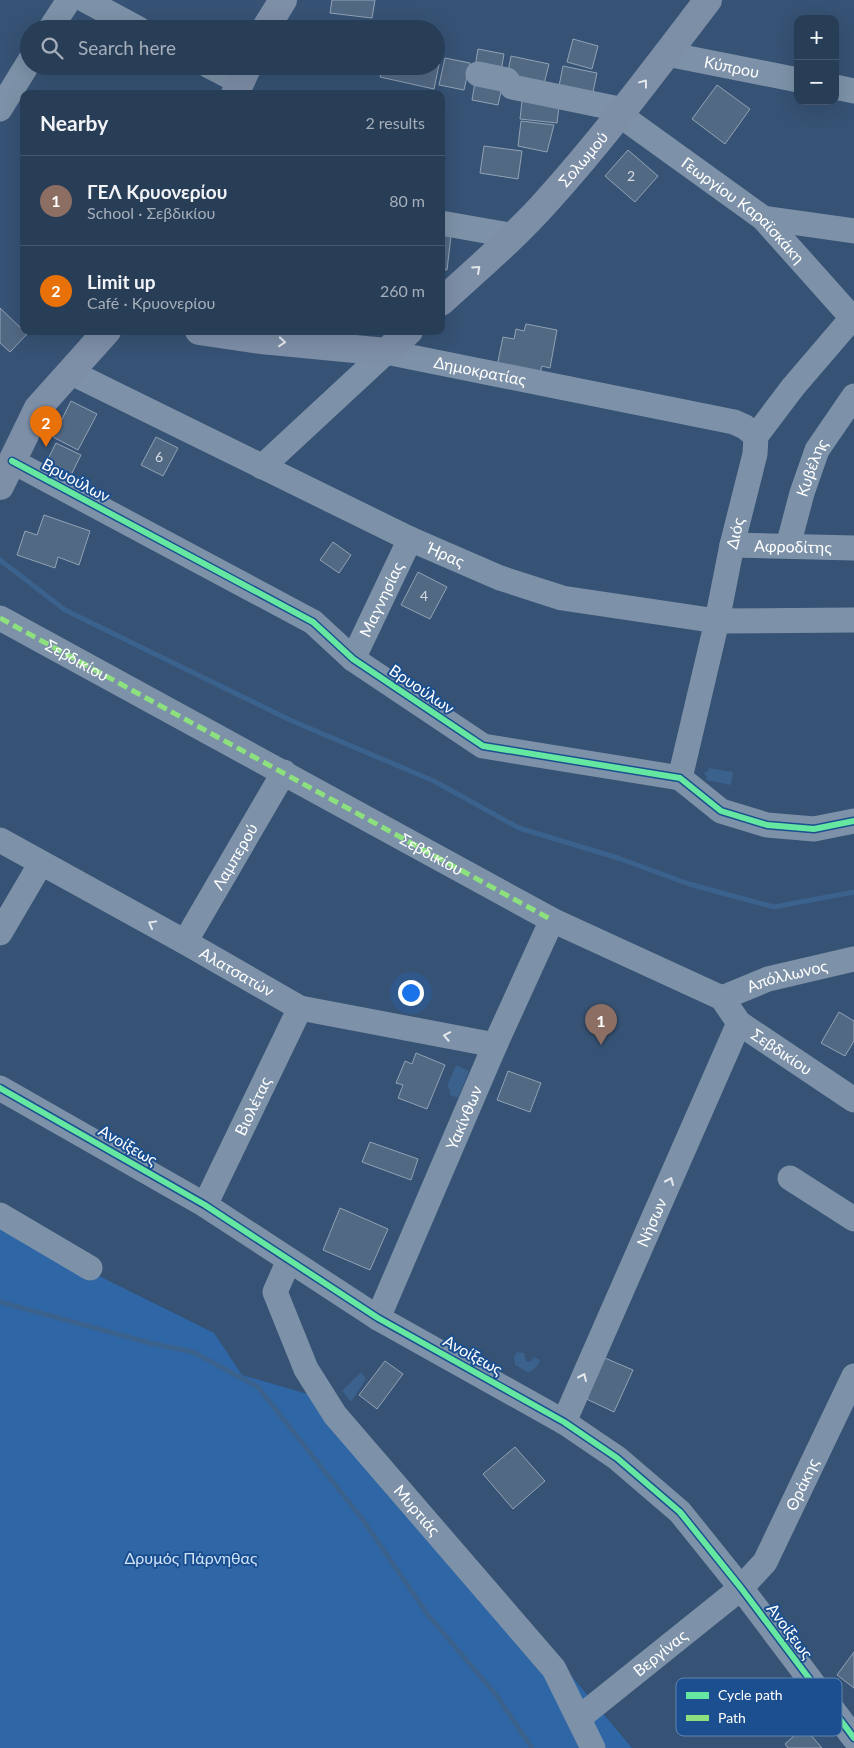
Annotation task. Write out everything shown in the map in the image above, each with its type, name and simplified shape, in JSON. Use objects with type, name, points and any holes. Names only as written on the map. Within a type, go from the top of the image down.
[{"type":"main road","points":[[271,20],[283,0]]},
{"type":"main road","name":"Σολωμού","points":[[445,298],[514,236],[547,202],[622,112],[708,0]]},
{"type":"main road","points":[[0,486],[38,408],[103,335]]},
{"type":"main road","name":"Δημοκρατίας","points":[[227,335],[386,352]]},
{"type":"main road","points":[[386,352],[405,335]]},
{"type":"street","points":[[56,20],[69,0]]},
{"type":"street","points":[[85,0],[122,20]]},
{"type":"street","name":"Κύπρου","points":[[667,54],[794,79]]},
{"type":"street","points":[[478,74],[507,80],[512,87],[622,112]]},
{"type":"street","points":[[9,93],[21,75]]},
{"type":"street","points":[[228,75],[241,81]]},
{"type":"street","points":[[839,89],[854,91]]},
{"type":"street","name":"Γεωργίου Καραϊσκάκη","points":[[622,112],[763,218],[853,319]]},
{"type":"street","points":[[763,218],[854,231]]},
{"type":"street","points":[[445,224],[514,236]]},
{"type":"street","points":[[756,436],[793,387],[853,319]]},
{"type":"street","points":[[262,467],[386,352]]},
{"type":"street","name":"Δημοκρατίας","points":[[386,352],[734,422],[745,427],[756,436]]},
{"type":"street","name":"Ήρας","points":[[70,372],[410,539],[500,578],[562,598],[717,621],[854,620]]},
{"type":"street","name":"Κυβέλης","points":[[788,546],[802,493],[817,450],[854,396]]},
{"type":"street","name":"Διός","points":[[680,778],[717,621],[732,545],[755,454],[756,436]]},
{"type":"street","name":"Βρυούλων","points":[[12,462],[314,622],[353,659],[483,746],[680,778],[721,811],[767,825],[814,829],[854,821]]},
{"type":"street","name":"Μαγνησίας","points":[[353,659],[410,539]]},
{"type":"street","name":"Αφροδίτης","points":[[732,545],[854,548]]},
{"type":"street","name":"Σεβδικίου","points":[[0,618],[552,920],[722,998],[739,1023],[854,1100]]},
{"type":"street","name":"Λαμπερού","points":[[185,942],[284,772]]},
{"type":"street","name":"Αλατσατών","points":[[0,840],[300,1008],[495,1046]]},
{"type":"street","points":[[0,933],[41,863]]},
{"type":"street","name":"Υακίνθων","points":[[378,1318],[495,1046],[552,920]]},
{"type":"street","name":"Απόλλωνος","points":[[722,998],[768,979],[854,959]]},
{"type":"street","name":"Βιολέτας","points":[[206,1205],[300,1008]]},
{"type":"street","name":"Νήσων","points":[[564,1422],[739,1023]]},
{"type":"street","name":"Ανοίξεως","points":[[0,1088],[206,1205],[378,1318],[564,1422],[617,1458],[680,1512],[741,1588],[808,1678]]},
{"type":"street","points":[[790,1178],[854,1219]]},
{"type":"street","points":[[0,1215],[90,1268]]},
{"type":"street","name":"Μυρτιάς","points":[[290,1260],[275,1292],[306,1368],[335,1415],[554,1669],[580,1718],[593,1748]]},
{"type":"street","name":"Θράκης","points":[[741,1588],[765,1562],[852,1384]]},
{"type":"street","name":"Βεργίνας","points":[[580,1718],[741,1588]]},
{"type":"green space","name":"Δρυμός Πάρνηθας","points":[[0,1227],[214,1333],[242,1375],[342,1404],[632,1748],[0,1748]]},
{"type":"shaded area","points":[[709,768],[733,772],[731,785],[706,780],[707,777],[704,773]]},
{"type":"shaded area","points":[[456,1065],[469,1071],[458,1098],[450,1095],[450,1090],[447,1086]]},
{"type":"shaded area","points":[[517,1352],[524,1353],[526,1361],[530,1362],[534,1357],[540,1360],[537,1366],[527,1372],[515,1365],[514,1357]]},
{"type":"shaded area","points":[[361,1372],[366,1379],[351,1402],[342,1391]]},
{"type":"building","points":[[332,0],[375,0],[372,18],[330,13]]},
{"type":"building","points":[[573,39],[598,46],[592,69],[567,62]]},
{"type":"building","points":[[478,49],[504,54],[501,71],[475,67]]},
{"type":"building","points":[[511,56],[549,64],[544,84],[507,76]]},
{"type":"building","points":[[445,58],[470,63],[464,90],[439,85],[441,75],[445,75]]},
{"type":"building","points":[[563,66],[597,73],[593,92],[559,86]]},
{"type":"building","points":[[381,75],[437,75],[434,89],[380,77]]},
{"type":"building","points":[[475,82],[502,87],[498,105],[472,100]]},
{"type":"building","points":[[717,85],[750,109],[725,144],[692,119]]},
{"type":"building","points":[[522,101],[559,106],[557,123],[520,119]]},
{"type":"building","points":[[521,121],[554,125],[547,152],[518,146]]},
{"type":"building","points":[[484,146],[522,151],[518,179],[480,173]]},
{"type":"building","points":[[628,150],[658,176],[635,202],[605,176]]},
{"type":"building","points":[[445,235],[451,236],[447,270],[445,270]]},
{"type":"building","points":[[0,308],[20,327],[20,335],[26,335],[10,352],[0,343]]},
{"type":"building","points":[[526,324],[557,330],[550,368],[542,366],[540,373],[496,371],[503,337],[514,339],[516,329],[524,331]]},
{"type":"building","points":[[71,401],[97,414],[78,450],[53,437]]},
{"type":"building","points":[[156,437],[178,448],[163,476],[141,465]]},
{"type":"building","points":[[56,443],[81,455],[67,483],[42,471]]},
{"type":"building","points":[[44,515],[90,531],[79,565],[58,557],[55,568],[17,555],[25,531],[37,535]]},
{"type":"building","points":[[333,542],[351,555],[339,573],[320,560]]},
{"type":"building","points":[[418,572],[447,587],[430,619],[401,605]]},
{"type":"building","points":[[839,1012],[854,1021],[854,1041],[845,1056],[821,1043]]},
{"type":"building","points":[[416,1053],[445,1065],[427,1109],[398,1098],[403,1085],[396,1083],[405,1061],[412,1064]]},
{"type":"building","points":[[508,1071],[541,1083],[530,1112],[497,1100]]},
{"type":"building","points":[[370,1142],[418,1159],[411,1180],[362,1162]]},
{"type":"building","points":[[340,1208],[388,1229],[370,1270],[323,1250]]},
{"type":"building","points":[[598,1355],[633,1370],[614,1412],[580,1396]]},
{"type":"building","points":[[385,1361],[403,1374],[377,1409],[359,1395]]},
{"type":"building","points":[[515,1447],[545,1481],[513,1509],[483,1474]]},
{"type":"building","points":[[854,1652],[854,1688],[837,1675]]},
{"type":"building","points":[[794,1736],[812,1736],[822,1748],[788,1748],[785,1744]]},
{"type":"waterway","points":[[0,560],[65,610],[290,720],[434,781],[519,828],[618,858],[689,884],[774,907],[854,892]]},
{"type":"waterway","points":[[0,1302],[150,1343],[193,1352],[258,1387],[363,1520],[428,1615],[497,1696],[532,1748]]},
{"type":"marked path","points":[[0,618],[552,920]]},
{"type":"cycle path","points":[[12,461],[313,622],[353,659],[483,746],[680,778],[721,811],[767,825],[814,829],[854,821]]},
{"type":"cycle path","points":[[0,1088],[205,1205],[378,1318],[564,1422],[617,1458],[680,1512],[741,1588],[809,1678]]},
{"type":"cycle path","points":[[842,1722],[854,1738]]},
{"type":"place","name":"Limit up","points":[[46,447]]},
{"type":"place","name":"ΓΕΛ Κρυονερίου","points":[[601,1045]]}]
